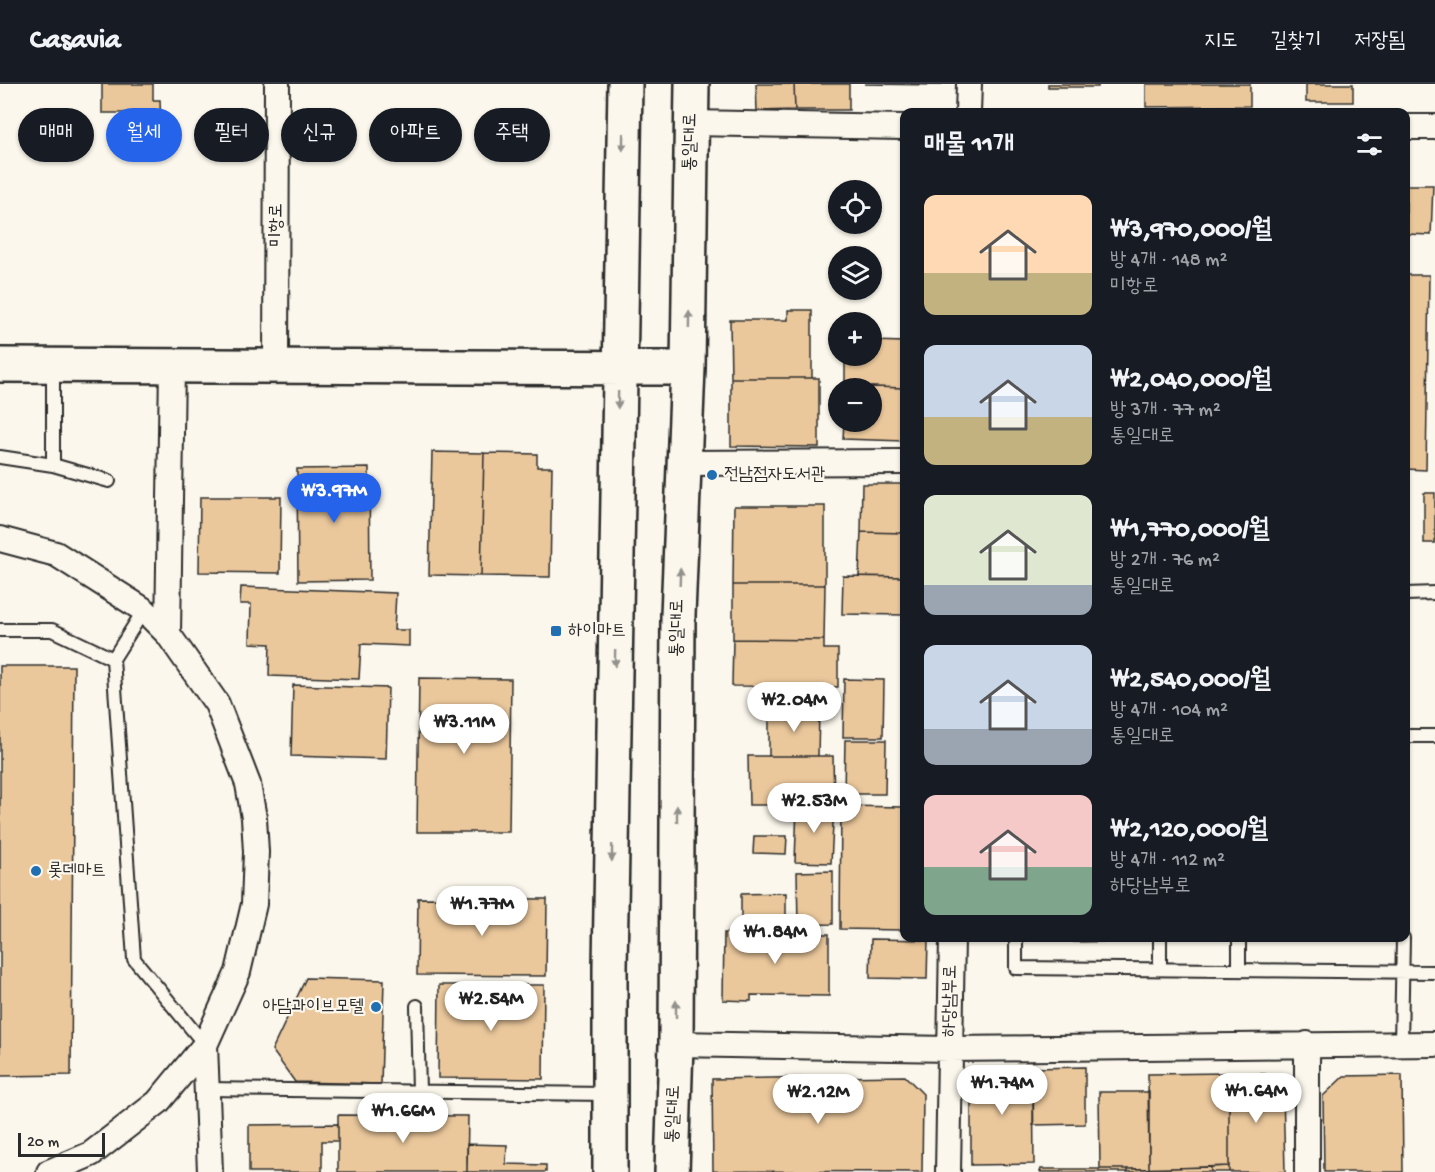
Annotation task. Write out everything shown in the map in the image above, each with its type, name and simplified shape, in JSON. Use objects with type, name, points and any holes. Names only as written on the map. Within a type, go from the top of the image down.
[{"type":"street","name":"미항로","points":[[276,366],[277,84]]},
{"type":"street","points":[[610,1172],[619,367],[625,84]]},
{"type":"street","name":"통일대로","points":[[672,1172],[676,1044],[678,615],[688,368],[692,84]]},
{"type":"street","points":[[968,108],[969,84]]},
{"type":"street","points":[[692,123],[900,127]]},
{"type":"street","points":[[1410,128],[1435,127]]},
{"type":"street","points":[[0,365],[688,368]]},
{"type":"street","points":[[168,634],[172,366]]},
{"type":"street","points":[[684,463],[900,462]]},
{"type":"street","points":[[0,539],[56,554],[144,610],[168,634],[217,704],[248,784],[254,818],[256,852],[254,904],[238,972],[205,1045],[158,1102],[91,1154],[49,1172]]},
{"type":"street","name":"하당남부로","points":[[948,1172],[952,942]]},
{"type":"street","points":[[676,1044],[950,1048],[1435,1044]]},
{"type":"street","points":[[1307,1044],[1307,1172]]},
{"type":"street","points":[[205,1045],[210,1172]]},
{"type":"lane","points":[[53,366],[53,465]]},
{"type":"lane","points":[[0,457],[53,465],[109,481]]},
{"type":"lane","points":[[1410,594],[1435,593]]},
{"type":"lane","points":[[144,610],[113,659],[134,958],[205,1045]]},
{"type":"lane","points":[[0,630],[52,630],[113,659]]},
{"type":"lane","points":[[1410,736],[1435,736]]},
{"type":"lane","points":[[1016,942],[1016,968],[1435,972]]},
{"type":"lane","points":[[1160,942],[1160,969]]},
{"type":"lane","points":[[1239,942],[1239,970]]},
{"type":"lane","points":[[1401,1044],[1402,942]]},
{"type":"lane","points":[[417,1006],[419,1091]]},
{"type":"lane","points":[[207,1089],[611,1094]]},
{"type":"building","points":[[102,84],[153,84],[153,100],[160,100],[160,108],[106,108],[106,113],[102,113]]},
{"type":"building","points":[[756,84],[794,84],[795,110],[757,111]]},
{"type":"building","points":[[794,84],[849,84],[849,110],[795,110]]},
{"type":"building","points":[[865,84],[941,84],[940,85]]},
{"type":"building","points":[[1048,84],[1098,84],[1098,87],[1048,87]]},
{"type":"building","points":[[1146,84],[1250,84],[1250,106],[1146,107]]},
{"type":"building","points":[[1306,84],[1353,84],[1353,102],[1306,102]]},
{"type":"building","points":[[1410,185],[1433,185],[1431,235],[1410,234]]},
{"type":"building","points":[[1410,275],[1429,275],[1426,470],[1410,469]]},
{"type":"building","points":[[788,310],[812,310],[812,378],[731,378],[730,320],[788,320]]},
{"type":"building","points":[[882,341],[900,342],[900,388],[882,387],[882,378],[845,378],[845,366],[882,366]]},
{"type":"building","points":[[731,378],[819,378],[819,447],[731,446]]},
{"type":"building","points":[[882,387],[900,388],[900,441],[843,439],[843,432],[882,432]]},
{"type":"building","points":[[432,452],[484,453],[481,576],[429,575]]},
{"type":"building","points":[[484,453],[537,454],[537,467],[552,467],[550,577],[481,576]]},
{"type":"building","points":[[369,468],[370,580],[298,581],[297,469]]},
{"type":"building","points":[[862,484],[900,484],[900,533],[861,532]]},
{"type":"building","points":[[1424,493],[1435,493],[1435,543],[1424,543]]},
{"type":"building","points":[[200,497],[281,497],[280,573],[199,572]]},
{"type":"building","points":[[734,506],[825,506],[825,585],[733,585]]},
{"type":"building","points":[[861,532],[900,533],[900,577],[859,576]]},
{"type":"building","points":[[843,576],[900,577],[900,615],[842,614]]},
{"type":"building","points":[[733,585],[825,585],[824,640],[733,639]]},
{"type":"building","points":[[241,587],[396,593],[394,630],[409,630],[409,646],[361,644],[359,679],[269,676],[270,644],[250,643],[251,604],[240,604]]},
{"type":"building","points":[[733,639],[824,640],[824,649],[838,649],[838,687],[732,686]]},
{"type":"building","name":"롯데마트","points":[[0,666],[74,666],[71,1075],[0,1076]]},
{"type":"building","points":[[419,678],[511,679],[509,832],[417,832]]},
{"type":"building","points":[[844,679],[884,680],[883,737],[843,737]]},
{"type":"building","points":[[293,685],[388,688],[386,759],[291,756]]},
{"type":"building","points":[[769,710],[819,711],[818,756],[769,756]]},
{"type":"building","points":[[845,740],[886,740],[885,794],[844,794]]},
{"type":"building","points":[[748,756],[833,756],[834,805],[749,805]]},
{"type":"building","points":[[797,805],[834,805],[831,863],[795,862]]},
{"type":"building","points":[[841,806],[900,807],[900,930],[840,929]]},
{"type":"building","points":[[754,836],[787,836],[786,854],[753,853]]},
{"type":"building","points":[[833,871],[833,924],[798,925],[797,872]]},
{"type":"building","points":[[786,893],[786,924],[741,924],[741,894]]},
{"type":"building","points":[[418,898],[547,899],[546,976],[417,975]]},
{"type":"building","points":[[724,933],[829,934],[829,996],[751,995],[751,1001],[723,1000]]},
{"type":"building","points":[[871,939],[928,942],[927,979],[870,978]]},
{"type":"building","points":[[306,978],[384,980],[381,1084],[295,1082],[272,1050]]},
{"type":"building","points":[[439,985],[544,985],[543,1079],[438,1078]]},
{"type":"building","points":[[1085,1067],[1085,1124],[1033,1125],[1033,1068]]},
{"type":"building","points":[[971,1068],[1033,1068],[1034,1164],[971,1165]]},
{"type":"building","points":[[1229,1073],[1265,1074],[1283,1090],[1285,1172],[1229,1172]]},
{"type":"building","points":[[1229,1073],[1229,1166],[1149,1169],[1148,1074]]},
{"type":"building","points":[[1402,1075],[1403,1172],[1324,1172],[1323,1096],[1344,1076]]},
{"type":"building","points":[[905,1076],[923,1094],[922,1172],[713,1171],[712,1079]]},
{"type":"building","points":[[1099,1092],[1149,1092],[1149,1169],[1100,1169]]},
{"type":"building","points":[[338,1115],[468,1116],[467,1172],[338,1172]]},
{"type":"building","points":[[338,1124],[338,1141],[322,1141],[322,1172],[249,1172],[249,1125]]},
{"type":"building","points":[[467,1144],[507,1145],[506,1164],[546,1165],[546,1172],[467,1172]]},
{"type":"building","points":[[1229,1166],[1229,1172],[1211,1172],[1211,1167]]},
{"type":"building","points":[[1211,1167],[1211,1172],[1128,1172],[1128,1169]]},
{"type":"building","points":[[1041,1169],[1128,1169],[1128,1172],[1040,1172]]},
{"type":"place","name":"전남점자도서관","points":[[712,475]]},
{"type":"place","name":"하이마트","points":[[556,631]]},
{"type":"place","name":"롯데마트","points":[[36,871]]},
{"type":"place","name":"아담과이브모텔","points":[[376,1007]]}]
